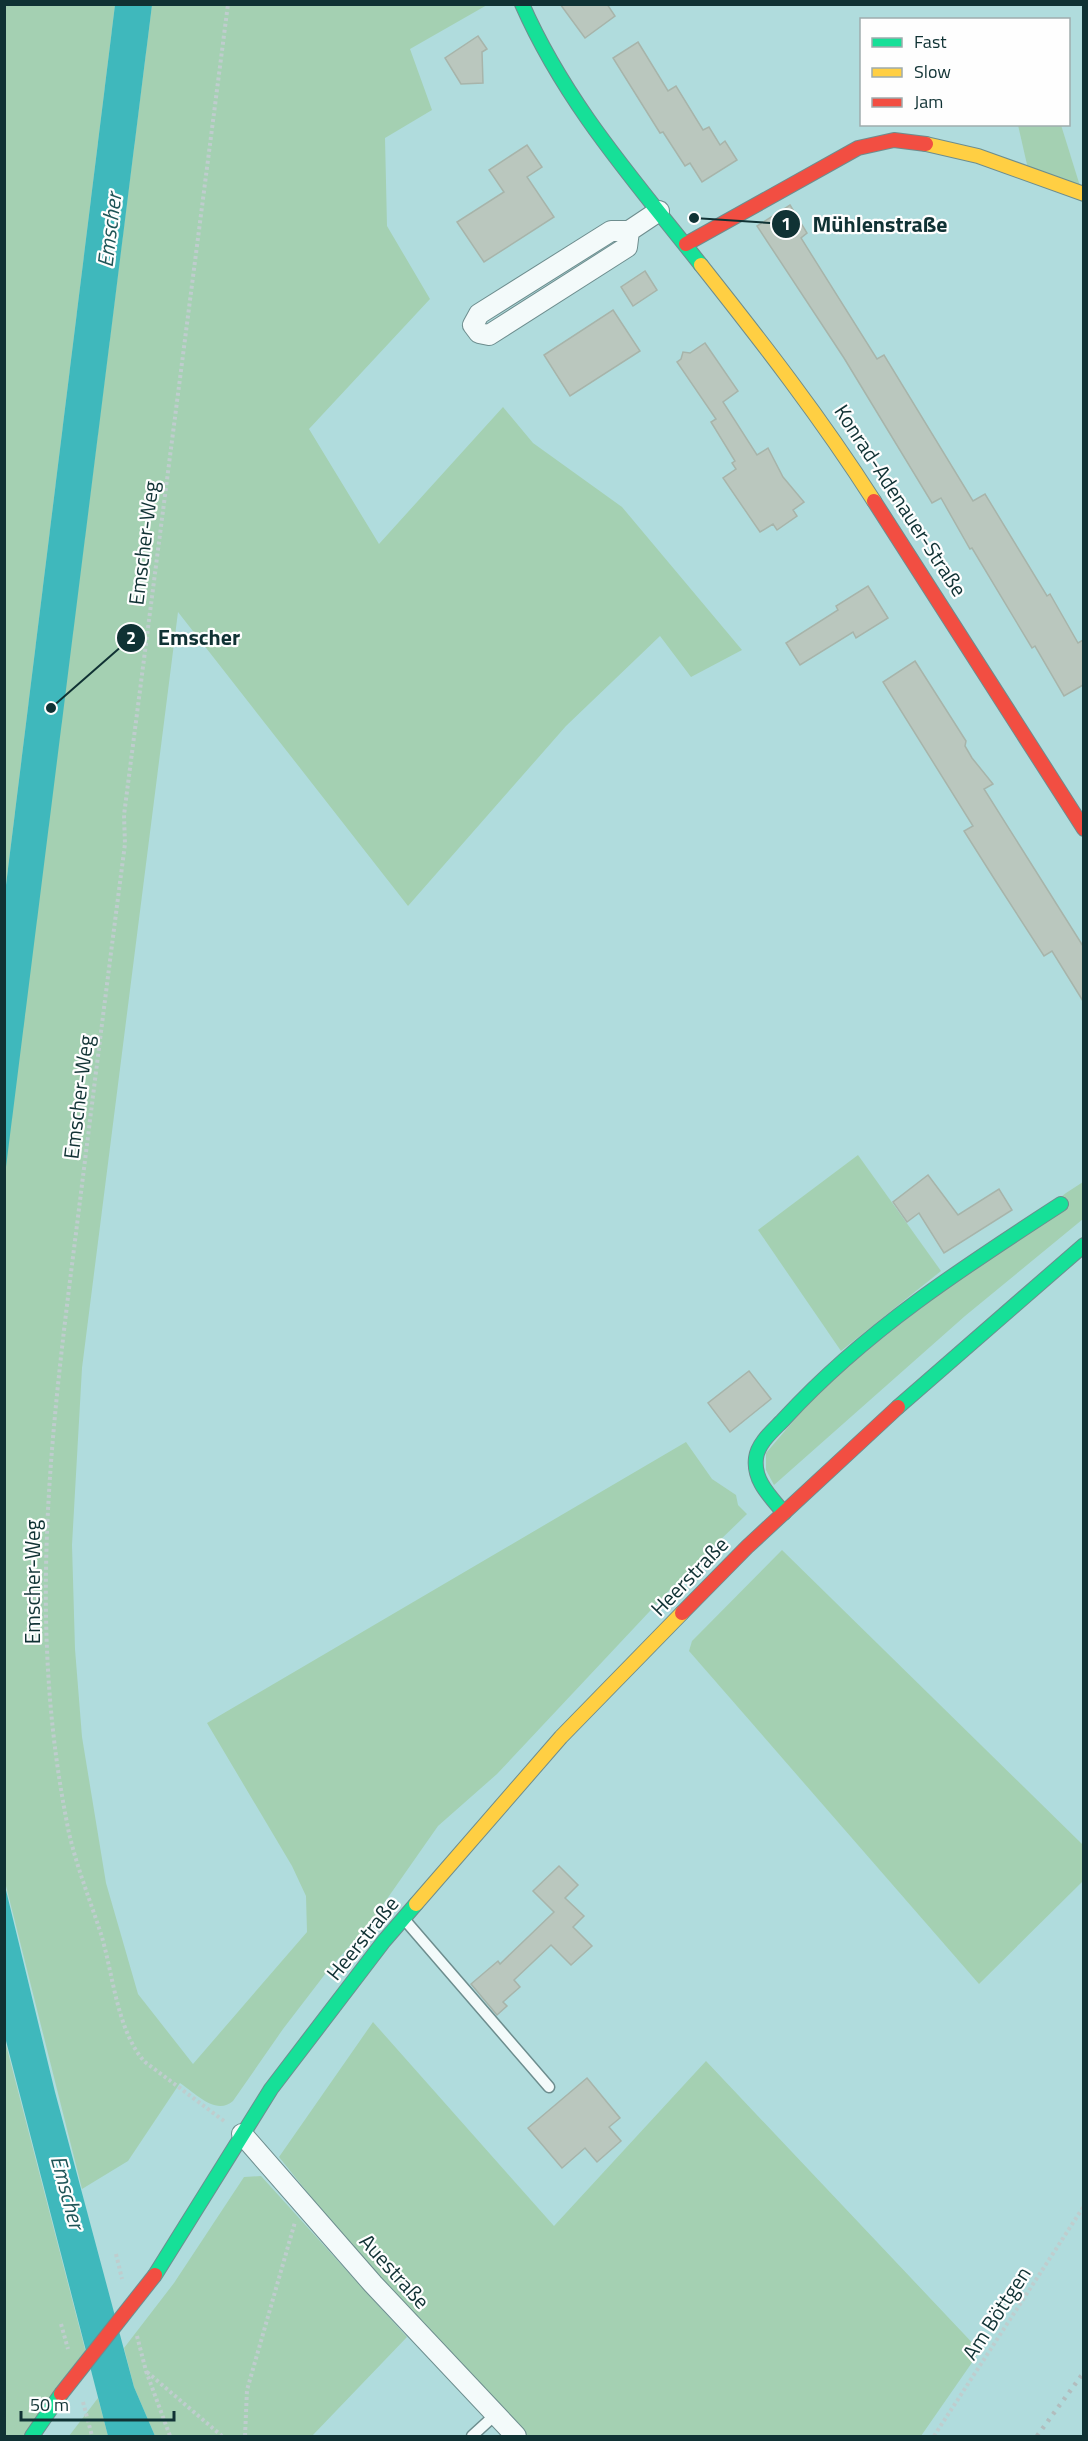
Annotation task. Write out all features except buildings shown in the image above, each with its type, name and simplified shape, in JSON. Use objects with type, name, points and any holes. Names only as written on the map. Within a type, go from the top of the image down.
[{"type":"street","name":"Konrad-Adenauer-Straße","points":[[522,4],[541,47],[579,109],[780,364],[839,446],[1083,829]]},
{"type":"street","points":[[686,244],[845,153],[872,142],[896,141],[937,146],[1083,194]]},
{"type":"street","points":[[629,231],[627,247],[489,335],[478,333],[473,325],[479,314],[611,231],[629,231],[659,211]]},
{"type":"street","points":[[784,1514],[757,1480],[756,1456],[766,1440],[806,1394],[918,1298],[1061,1204]]},
{"type":"street","name":"Heerstraße","points":[[32,2436],[61,2394],[155,2275],[216,2181],[242,2134],[301,2047],[404,1919],[561,1737],[747,1547],[901,1405],[1083,1245]]},
{"type":"street","name":"Auestraße","points":[[242,2134],[516,2436]]},
{"type":"lane","points":[[404,1919],[549,2086]]},
{"type":"lane","points":[[472,2436],[495,2415]]},
{"type":"path","name":"Emscher-Weg","points":[[228,4],[124,815],[125,844],[51,1429],[44,1584],[52,1706],[69,1833],[128,2035],[135,2052],[145,2062],[242,2134]]},
{"type":"path","name":"Am Böttgen","points":[[934,2436],[1083,2206]]},
{"type":"path","points":[[245,2436],[247,2390],[296,2220],[308,2209]]},
{"type":"path","points":[[116,2254],[124,2286]]},
{"type":"path","points":[[135,2328],[146,2371],[170,2436]]},
{"type":"path","points":[[146,2371],[222,2436]]},
{"type":"green space","points":[[5,5],[115,5],[5,893]]},
{"type":"green space","points":[[152,5],[487,5],[410,49],[432,110],[385,138],[387,226],[430,299],[309,429],[379,544],[503,407],[533,443],[622,507],[742,650],[691,677],[660,636],[566,726],[408,906],[178,612],[82,1368],[72,1545],[75,1649],[82,1737],[106,1883],[138,1994],[193,2064],[307,1932],[306,1896],[292,1866],[207,1723],[686,1442],[712,1479],[736,1495],[738,1505],[747,1514],[680,1579],[497,1774],[438,1826],[368,1926],[329,1969],[283,2029],[233,2101],[226,2105],[213,2105],[180,2083],[128,2161],[82,2189],[5,1882],[4,1175]]},
{"type":"green space","points":[[1018,126],[1061,126],[1080,186],[1028,169]]},
{"type":"green space","points":[[858,1155],[941,1271],[841,1351],[758,1230]]},
{"type":"green space","points":[[1083,1182],[1083,1219],[965,1316],[774,1485],[766,1470],[766,1453],[826,1383],[1066,1193]]},
{"type":"green space","points":[[782,1550],[1083,1845],[1083,1881],[979,1984],[689,1651],[692,1641]]},
{"type":"green space","points":[[373,2022],[554,2226],[706,2061],[980,2351],[921,2436],[523,2436],[378,2280],[279,2157]]},
{"type":"green space","points":[[4,2037],[86,2353],[23,2436],[4,2436]]},
{"type":"green space","points":[[261,2176],[407,2337],[312,2436],[155,2436],[134,2387],[124,2348],[174,2283],[244,2177]]},
{"type":"green space","points":[[98,2398],[108,2436],[69,2436]]},
{"type":"water","points":[[115,5],[152,5],[5,1175],[5,893]]},
{"type":"water","points":[[4,1882],[55,2092],[134,2387],[155,2436],[108,2436],[5,2037]]},
{"type":"railway","points":[[1037,2436],[1084,2372]]},
{"type":"traffic: fast","points":[[522,4],[559,75],[580,108],[701,265]]},
{"type":"traffic: fast","points":[[784,1513],[764,1488],[757,1474],[757,1452],[768,1436],[816,1386],[881,1329],[951,1277],[1061,1204]]},
{"type":"traffic: fast","points":[[898,1407],[1084,1245]]},
{"type":"traffic: fast","points":[[155,2275],[271,2089],[384,1941],[416,1904]]},
{"type":"traffic: fast","points":[[32,2436],[61,2394]]},
{"type":"traffic: slow","points":[[926,144],[978,156],[1084,194]]},
{"type":"traffic: slow","points":[[701,265],[790,381],[874,501]]},
{"type":"traffic: slow","points":[[416,1904],[561,1737],[682,1613]]},
{"type":"traffic: jam","points":[[686,244],[858,148],[894,140],[926,144]]},
{"type":"traffic: jam","points":[[874,501],[1084,829]]},
{"type":"traffic: jam","points":[[682,1613],[747,1547],[898,1407]]},
{"type":"traffic: jam","points":[[61,2394],[155,2275]]},
{"type":"place","name":"Mühlenstraße","points":[[694,218]]},
{"type":"place","name":"Emscher","points":[[51,708]]}]
